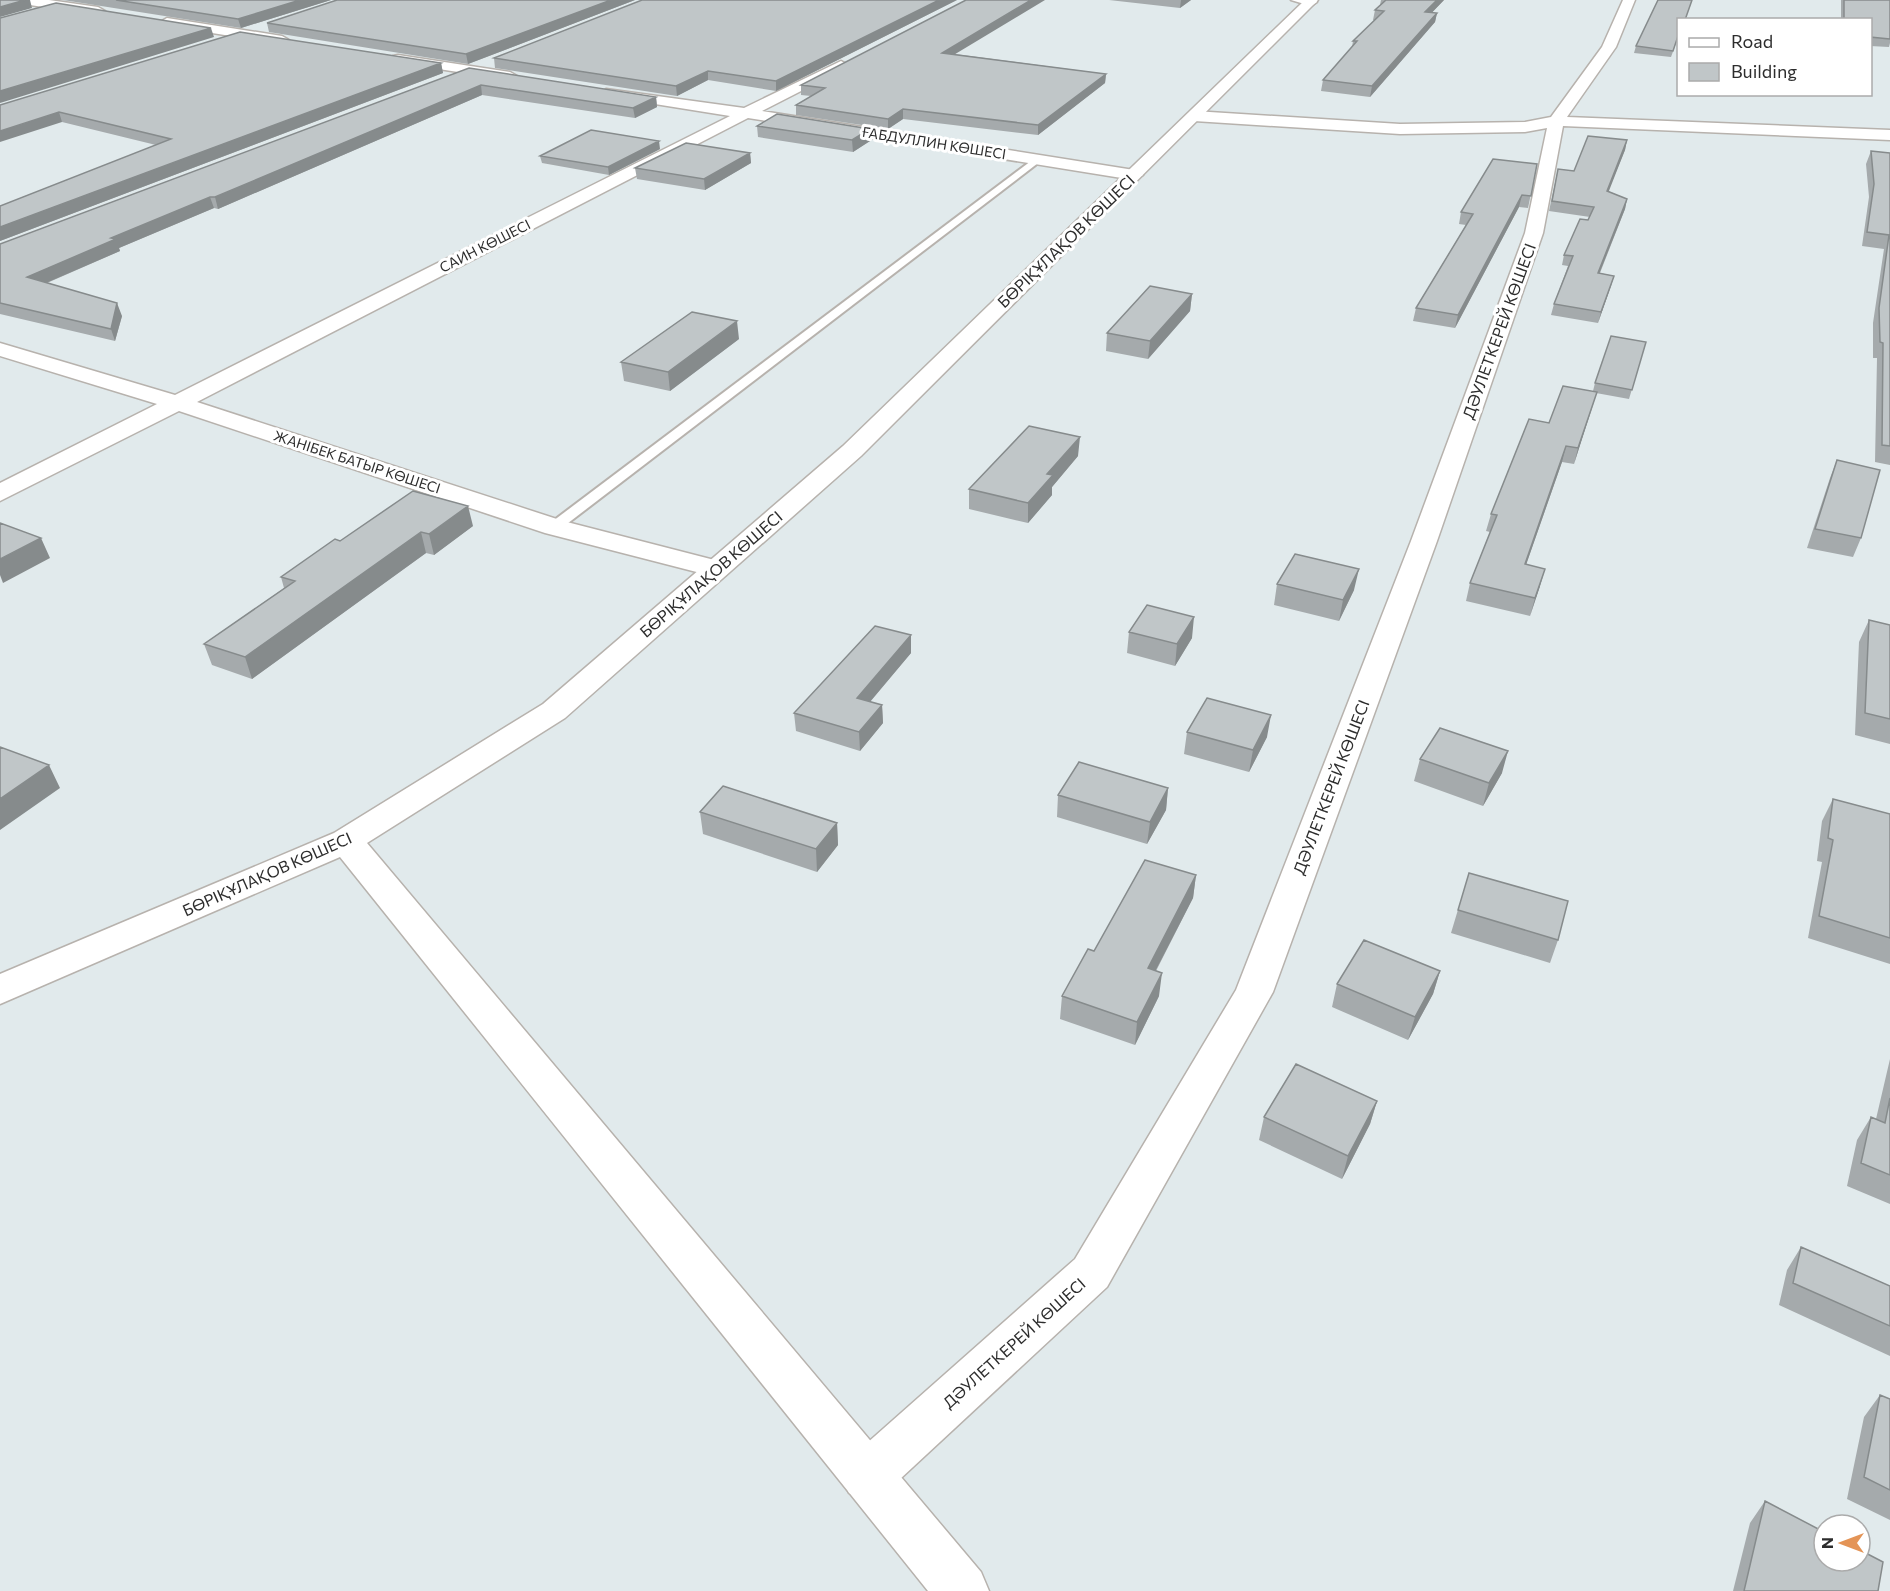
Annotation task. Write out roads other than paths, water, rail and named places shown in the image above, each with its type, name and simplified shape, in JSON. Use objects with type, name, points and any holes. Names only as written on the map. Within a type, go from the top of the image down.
[{"type":"street","points":[[23,0],[108,13]]},
{"type":"street","points":[[32,14],[84,0]]},
{"type":"street","name":"ДӘУЛЕТКЕРЕЙ КӨШЕСІ","points":[[867,1476],[1090,1273],[1254,992],[1424,541],[1534,233],[1556,121],[1608,46],[1629,0]]},
{"type":"street","name":"БӨРІҚҰЛАҚОВ КӨШЕСІ","points":[[0,990],[346,841],[554,711],[852,451],[1194,116],[1307,1]]},
{"type":"street","points":[[153,20],[302,44]]},
{"type":"street","points":[[210,44],[276,24]]},
{"type":"street","points":[[384,57],[525,79]]},
{"type":"street","points":[[433,82],[499,57]]},
{"type":"street","name":"САИН КӨШЕСІ","points":[[0,493],[858,57]]},
{"type":"street","name":"ҒАБДУЛЛИН КӨШЕСІ","points":[[594,90],[1134,175]]},
{"type":"street","points":[[1194,116],[1400,129],[1525,128],[1556,121],[1890,135]]},
{"type":"street","name":"ЖАНІБЕК БАТЫР КӨШЕСІ","points":[[0,349],[177,403],[554,527],[716,569]]},
{"type":"street","points":[[346,841],[962,1591]]},
{"type":"lane","points":[[554,527],[1038,160]]}]
